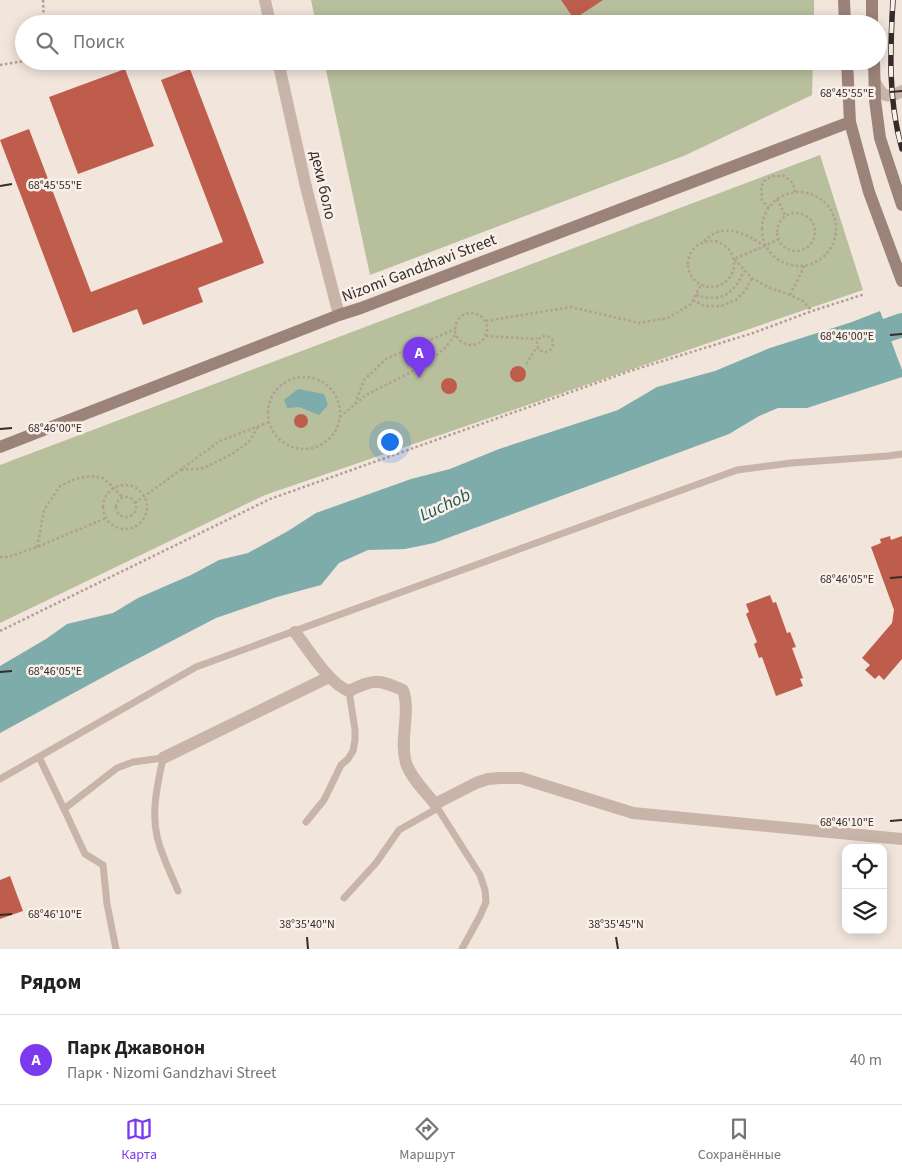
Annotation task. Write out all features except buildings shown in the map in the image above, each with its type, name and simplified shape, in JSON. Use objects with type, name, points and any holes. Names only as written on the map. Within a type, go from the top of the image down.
[{"type":"street","points":[[264,0],[268,15]]},
{"type":"street","points":[[844,0],[845,15]]},
{"type":"street","points":[[872,0],[872,15]]},
{"type":"street","name":"дехи боло","points":[[280,70],[306,187],[339,315]]},
{"type":"street","points":[[847,70],[850,122],[869,192],[902,281]]},
{"type":"street","points":[[874,70],[880,138],[902,205]]},
{"type":"street","points":[[875,82],[880,92],[885,95],[892,96],[902,91]]},
{"type":"street","name":"Nizomi Gandzhavi Street","points":[[0,447],[339,315],[850,122]]},
{"type":"street","points":[[295,632],[329,677],[343,689],[349,691],[366,683],[378,681],[403,690],[406,699],[406,762],[411,774],[437,806],[476,783],[488,779],[521,778],[633,813],[902,839]]},
{"type":"street","points":[[163,758],[329,677]]},
{"type":"lane","points":[[0,779],[196,667],[737,470],[791,463],[902,454]]},
{"type":"lane","points":[[306,822],[324,800],[341,765],[353,751],[355,730],[349,691]]},
{"type":"lane","points":[[39,757],[85,854],[103,865],[114,949],[121,949]]},
{"type":"lane","points":[[64,809],[117,768],[133,762],[163,758],[154,804],[156,834],[178,891]]},
{"type":"lane","points":[[344,898],[376,863],[399,830],[437,806],[480,875],[485,890],[486,902],[462,949]]},
{"type":"path","points":[[43,0],[44,15]]},
{"type":"path","points":[[0,65],[15,62]]},
{"type":"path","points":[[769,208],[762,200],[761,187],[764,181],[773,176],[784,176],[793,183],[795,192]]},
{"type":"path","points":[[703,242],[719,242],[726,246],[731,252],[735,266],[733,274],[723,285],[708,288],[695,281],[690,275],[688,260],[696,246],[717,232],[731,231],[744,233],[765,246],[782,261],[793,265],[805,265],[817,261],[826,254],[832,244],[836,233],[835,221],[831,210],[813,194],[801,192],[788,193],[769,208],[764,219],[762,231],[765,246]]},
{"type":"path","points":[[778,199],[786,216]]},
{"type":"path","points":[[798,212],[810,218],[815,229],[813,241],[809,246],[798,251],[786,248],[778,239],[778,226],[781,220],[792,213],[798,212]]},
{"type":"path","points":[[734,259],[778,239]]},
{"type":"path","points":[[734,259],[752,278],[770,288],[803,300],[812,311]]},
{"type":"path","points":[[790,295],[805,265]]},
{"type":"path","points":[[696,295],[706,298],[720,298],[732,291],[740,282],[744,271]]},
{"type":"path","points":[[693,300],[704,306],[721,306],[736,300],[745,291],[752,278]]},
{"type":"path","points":[[486,321],[571,307],[639,322],[668,318],[691,304],[701,285]]},
{"type":"path","points":[[0,631],[270,499],[630,371],[753,333],[865,294]]},
{"type":"path","points":[[467,313],[483,316],[488,331],[483,340],[478,343],[468,344],[463,343],[459,339],[455,329],[458,319],[467,313]]},
{"type":"path","points":[[354,405],[364,380],[386,359],[455,329]]},
{"type":"path","points":[[340,417],[366,395],[421,367],[444,349],[456,334]]},
{"type":"path","points":[[526,364],[537,347],[537,340],[541,336],[547,335],[554,343],[547,352],[542,352],[537,347]]},
{"type":"path","points":[[486,336],[537,340]]},
{"type":"path","points":[[304,376],[316,378],[326,384],[334,393],[340,404],[340,417],[337,429],[330,439],[320,446],[308,450],[296,449],[285,445],[276,437],[270,427],[267,415],[269,403],[274,393],[282,384],[292,378],[304,376]]},
{"type":"path","points":[[135,503],[220,440],[269,422]]},
{"type":"path","points":[[180,470],[204,468],[232,454],[249,442],[258,426]]},
{"type":"path","points":[[37,547],[44,510],[60,486],[75,479],[91,476],[103,478],[122,498]]},
{"type":"path","points":[[121,485],[135,487],[145,497],[148,504],[145,519],[133,529],[117,528],[111,524],[103,512],[105,498],[109,492],[121,485]]},
{"type":"path","points":[[122,498],[132,498],[135,503],[136,510],[134,513],[122,516],[117,512],[117,502],[122,498]]},
{"type":"path","points":[[0,563],[0,557],[8,557],[37,547],[106,518]]},
{"type":"green space","points":[[311,0],[814,0],[814,15],[314,15]]},
{"type":"green space","points":[[326,70],[813,70],[812,95],[686,155],[370,275]]},
{"type":"green space","points":[[820,155],[863,290],[265,495],[0,623],[0,465]]},
{"type":"water","points":[[880,311],[902,370],[902,377],[807,408],[778,408],[759,416],[729,434],[434,543],[405,549],[368,550],[339,563],[321,585],[277,597],[216,618],[0,733],[0,666],[46,639],[67,624],[113,613],[138,598],[191,575],[219,560],[248,553],[316,513],[411,479],[450,469],[499,449],[618,410],[657,387],[715,371],[770,348]]},
{"type":"water","points":[[298,389],[324,394],[328,405],[319,415],[299,407],[287,408],[284,400]]},
{"type":"waterway","name":"Luchob","points":[[857,343],[902,325]]},
{"type":"railway","points":[[893,0],[891,37],[892,94],[897,131],[902,149]]},
{"type":"place","name":"Парк Джавонон","points":[[419,378]]}]
